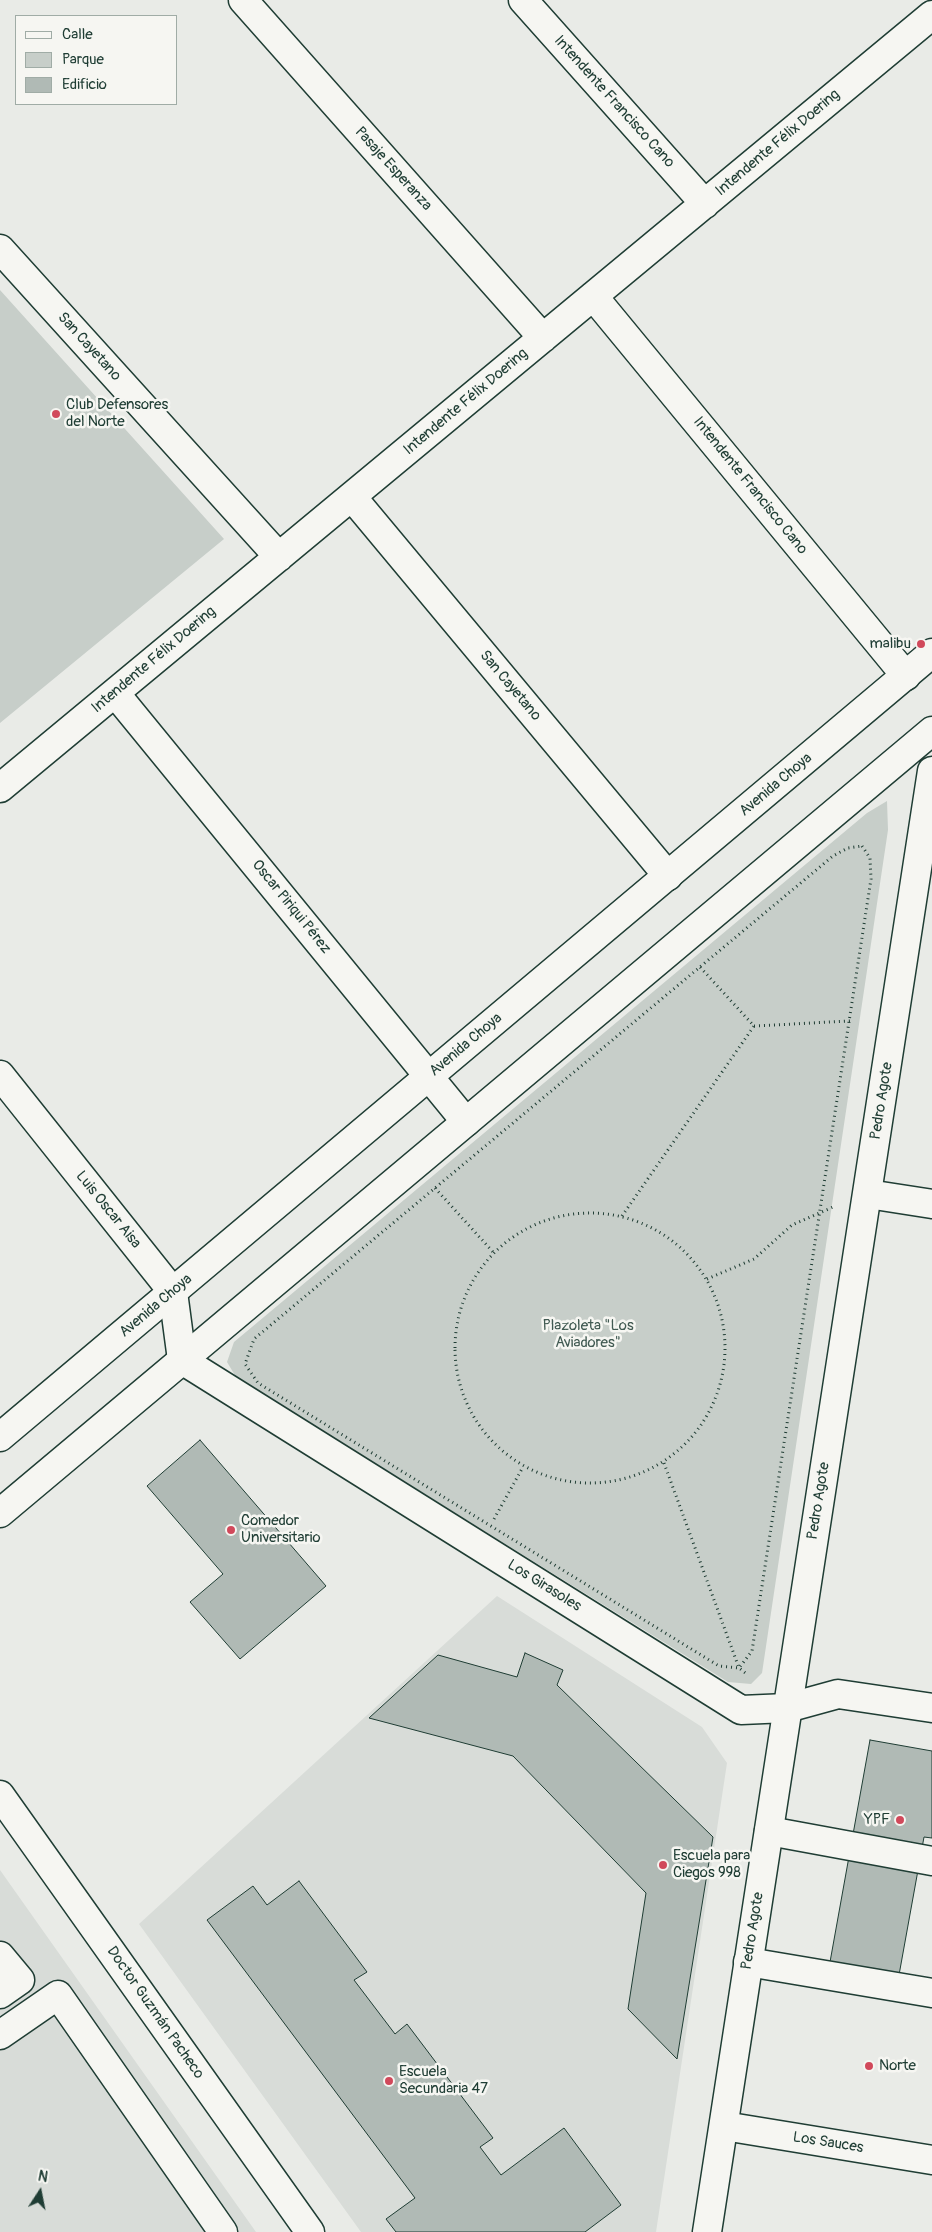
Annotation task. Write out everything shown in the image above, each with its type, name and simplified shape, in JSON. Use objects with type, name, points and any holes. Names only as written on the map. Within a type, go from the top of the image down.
[{"type":"street","name":"Pasaje Esperanza","points":[[242,0],[543,338]]},
{"type":"street","name":"Intendente Francisco Cano","points":[[522,0],[705,204]]},
{"type":"street","name":"Intendente Félix Doering","points":[[0,788],[932,16]]},
{"type":"street","name":"San Cayetano","points":[[0,249],[279,557]]},
{"type":"street","name":"Intendente Francisco Cano","points":[[594,296],[906,676]]},
{"type":"street","name":"San Cayetano","points":[[352,496],[668,876]]},
{"type":"street","name":"Avenida Choya","points":[[0,1437],[932,653]]},
{"type":"street","name":"Oscar Piriqui Pérez","points":[[115,693],[466,1122]]},
{"type":"street","points":[[0,1513],[932,731]]},
{"type":"street","name":"Pedro Agote","points":[[708,2232],[932,771]]},
{"type":"street","name":"Luis Oscar Aisa","points":[[0,1075],[173,1292]]},
{"type":"street","points":[[868,1194],[932,1204]]},
{"type":"street","points":[[173,1292],[182,1360]]},
{"type":"street","name":"Los Girasoles","points":[[182,1360],[741,1710],[787,1708],[838,1694],[932,1708]]},
{"type":"street","name":"Doctor Guzmán Pacheco","points":[[0,1794],[310,2232]]},
{"type":"street","points":[[768,1831],[932,1860]]},
{"type":"street","points":[[0,1956],[20,1980],[0,1994]]},
{"type":"street","points":[[748,1962],[932,1993]]},
{"type":"street","points":[[0,2035],[58,1995],[223,2232]]},
{"type":"street","name":"Los Sauces","points":[[724,2126],[932,2160]]},
{"type":"path","points":[[862,846],[870,858],[871,879],[850,1021],[752,1650],[740,1668],[719,1666],[258,1383],[246,1364],[254,1339],[833,856],[848,848],[862,846]]},
{"type":"path","points":[[700,967],[754,1026]]},
{"type":"path","points":[[754,1026],[850,1021]]},
{"type":"path","points":[[622,1216],[754,1026]]},
{"type":"path","points":[[414,1166],[494,1252]]},
{"type":"path","points":[[707,1279],[754,1259],[792,1225],[821,1211],[868,1194]]},
{"type":"path","points":[[587,1213],[622,1216],[653,1228],[681,1247],[707,1279],[723,1318],[726,1359],[716,1400],[696,1435],[664,1463],[631,1478],[594,1484],[557,1480],[523,1467],[490,1441],[466,1406],[455,1366],[455,1325],[469,1285],[494,1252],[521,1230],[553,1217],[587,1213]]},
{"type":"path","points":[[664,1463],[740,1668],[787,1708]]},
{"type":"path","points":[[490,1525],[523,1467]]},
{"type":"shaded area","points":[[497,1596],[702,1727],[727,1763],[656,2232],[361,2232],[139,1924]]},
{"type":"shaded area","points":[[0,1870],[256,2232],[0,2232]]},
{"type":"green space","name":"Club Defensores del Norte","points":[[0,290],[224,539],[0,723]]},
{"type":"green space","name":"Plazoleta \"Los Aviadores\"","points":[[887,801],[888,830],[762,1673],[751,1684],[728,1682],[236,1377],[227,1362],[234,1342],[867,813]]},
{"type":"building","name":"Comedor Universitario","points":[[200,1440],[326,1586],[240,1659],[190,1602],[223,1574],[147,1486]]},
{"type":"building","name":"Escuela para Ciegos 998","points":[[525,1653],[563,1670],[557,1685],[713,1837],[677,2059],[628,2009],[646,1893],[513,1756],[369,1718],[438,1655],[517,1677]]},
{"type":"building","points":[[870,1740],[932,1751],[932,1838],[924,1837],[899,1975],[830,1962]]},
{"type":"building","name":"Escuela Secundaria 47","points":[[299,1881],[367,1972],[354,1980],[395,2034],[407,2024],[493,2138],[480,2147],[501,2175],[564,2128],[621,2205],[585,2232],[396,2232],[386,2219],[415,2198],[207,1920],[253,1886],[267,1905]]},
{"type":"place","name":"Club Defensores del Norte","points":[[56,414]]},
{"type":"place","name":"malibu","points":[[921,644]]},
{"type":"place","name":"Comedor Universitario","points":[[231,1530]]},
{"type":"place","name":"YPF","points":[[900,1820]]},
{"type":"place","name":"Escuela para Ciegos 998","points":[[663,1865]]},
{"type":"place","name":"Norte","points":[[869,2066]]},
{"type":"place","name":"Escuela Secundaria 47","points":[[389,2081]]}]
